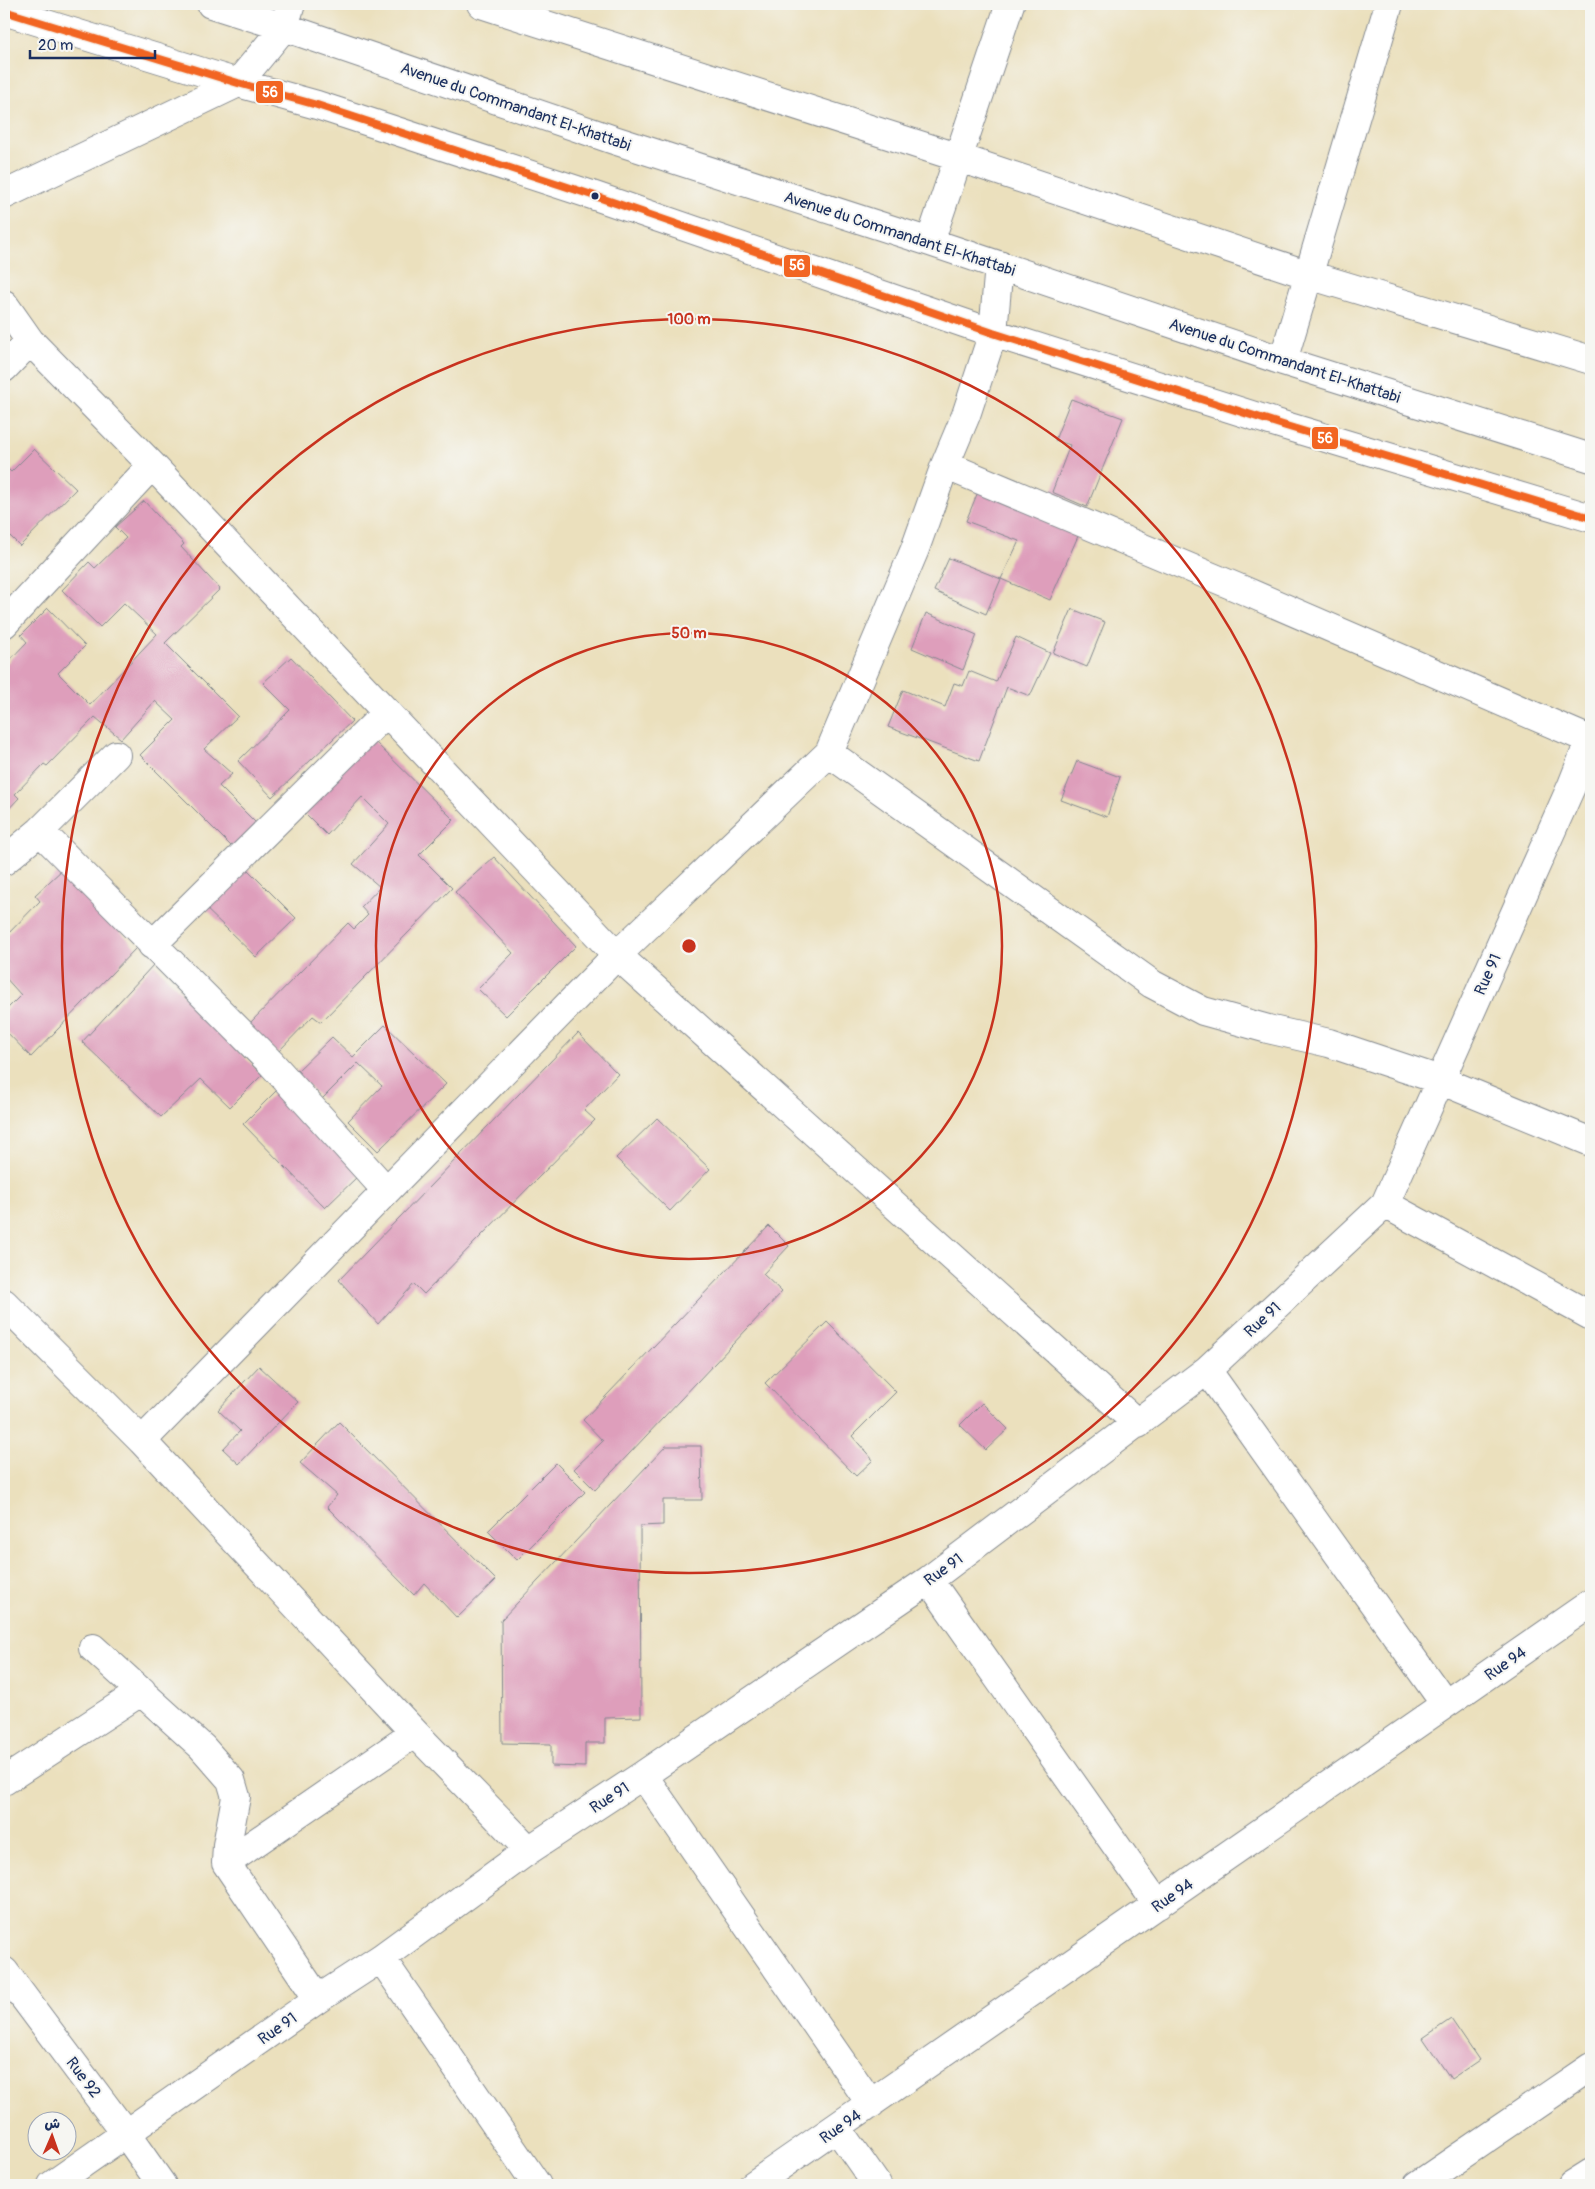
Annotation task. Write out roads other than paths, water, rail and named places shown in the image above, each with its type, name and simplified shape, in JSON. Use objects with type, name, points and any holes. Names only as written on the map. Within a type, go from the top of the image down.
[{"type":"street","name":"Avenue du Commandant El-Khattabi","points":[[211,4],[288,15],[614,140],[930,242],[1284,361],[1591,458]]},
{"type":"street","points":[[481,4],[957,157],[1309,275],[1591,360]]},
{"type":"street","points":[[930,242],[1010,4]]},
{"type":"street","points":[[1284,361],[1389,4]]},
{"type":"street","points":[[4,11],[238,83],[317,105],[586,193],[993,333],[1286,426],[1591,518]]},
{"type":"street","points":[[4,195],[238,83],[288,15]]},
{"type":"street","points":[[142,1440],[617,955],[829,753],[914,549],[966,415],[993,333],[999,265]]},
{"type":"street","points":[[4,304],[30,341],[152,465],[617,955],[1138,1424]]},
{"type":"street","points":[[4,368],[30,341]]},
{"type":"street","points":[[4,624],[152,465]]},
{"type":"street","points":[[945,465],[1591,738]]},
{"type":"street","points":[[152,945],[387,712]]},
{"type":"street","name":"Rue 91","points":[[52,2185],[318,1999],[381,1958],[530,1850],[929,1580],[1208,1370],[1384,1204],[1440,1080],[1582,789],[1591,738]]},
{"type":"street","points":[[829,753],[1152,984],[1203,1011],[1329,1043],[1440,1080],[1591,1142]]},
{"type":"street","points":[[4,861],[40,831],[116,755]]},
{"type":"street","points":[[40,831],[271,1063],[386,1190]]},
{"type":"street","points":[[1384,1204],[1591,1316]]},
{"type":"street","points":[[5,1306],[142,1440],[415,1732],[530,1850]]},
{"type":"street","points":[[1208,1370],[1444,1704]]},
{"type":"street","points":[[929,1580],[1158,1905]]},
{"type":"street","name":"Rue 94","points":[[753,2185],[1591,1603]]},
{"type":"street","points":[[93,1648],[202,1747],[231,1780],[236,1797],[227,1845],[226,1863],[318,1999]]},
{"type":"street","points":[[4,1782],[142,1691]]},
{"type":"street","points":[[226,1863],[415,1732]]},
{"type":"street","points":[[643,1775],[871,2104]]},
{"type":"street","points":[[381,1958],[537,2185]]},
{"type":"street","name":"Rue 92","points":[[4,1971],[162,2185]]},
{"type":"street","points":[[1418,2185],[1591,2067]]},
{"type":"street","points":[[837,2128],[877,2185]]},
{"type":"street","points":[[1572,2185],[1591,2172]]}]
